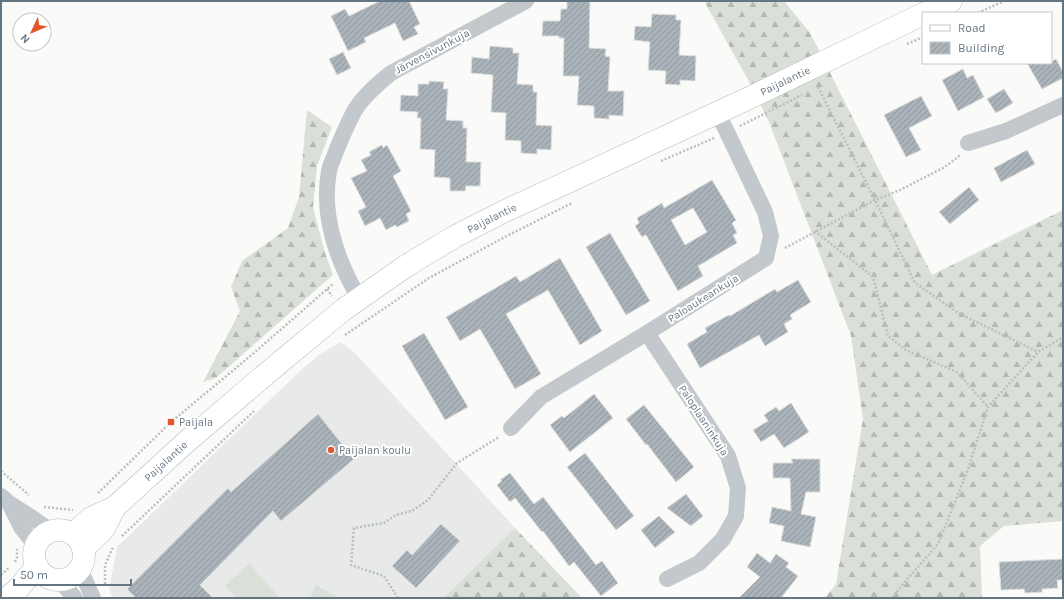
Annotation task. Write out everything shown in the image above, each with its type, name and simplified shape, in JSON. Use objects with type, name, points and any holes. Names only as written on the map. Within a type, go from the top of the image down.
[{"type":"street","name":"Järvensivunkuja","points":[[360,298],[346,273],[332,234],[327,199],[329,170],[355,109],[390,72],[526,1]]},
{"type":"street","name":"Paijalantie","points":[[928,12],[950,1]]},
{"type":"street","name":"Paijalantie","points":[[79,551],[91,518],[115,507],[184,444],[343,310],[406,266],[454,237],[505,211],[716,112],[747,99],[922,15]]},
{"type":"street","points":[[968,143],[1006,131],[1063,105]]},
{"type":"street","points":[[716,112],[765,212],[771,236],[766,258]]},
{"type":"street","name":"Paloaukeankuja","points":[[511,428],[541,397],[647,333],[766,258]]},
{"type":"street","name":"Paloplaaninkuja","points":[[647,333],[728,456],[738,488],[736,516],[723,539],[699,563],[667,579]]},
{"type":"street","points":[[5,500],[26,522],[45,568],[74,598]]},
{"type":"street","points":[[26,522],[51,531]]},
{"type":"street","points":[[45,568],[39,540],[51,531],[66,531],[79,551],[94,598]]},
{"type":"street","points":[[45,568],[67,579],[74,575],[79,551]]},
{"type":"street","points":[[12,594],[45,568]]},
{"type":"path","points":[[980,12],[1004,1]]},
{"type":"path","points":[[903,46],[922,37]]},
{"type":"path","points":[[824,84],[818,87],[915,283],[960,314],[1038,352]]},
{"type":"path","points":[[660,162],[727,132],[804,94]]},
{"type":"path","points":[[766,258],[875,200],[900,190],[943,168],[958,158],[968,143]]},
{"type":"path","points":[[343,336],[429,278],[574,201]]},
{"type":"path","points":[[815,231],[874,277],[888,336],[906,350],[957,372],[988,407]]},
{"type":"path","points":[[93,498],[172,422],[327,289]]},
{"type":"path","points":[[892,598],[938,544],[967,472],[988,407],[1038,352],[1063,337]]},
{"type":"path","points":[[120,537],[254,411]]},
{"type":"path","points":[[398,598],[384,576],[351,565],[354,528],[384,523],[396,515],[412,511],[428,500],[458,463],[492,442],[511,428]]},
{"type":"path","points":[[1,471],[30,496]]},
{"type":"path","points":[[1,575],[14,563],[17,557],[18,552],[16,544],[12,537],[41,506],[71,510],[77,509]]},
{"type":"path","points":[[105,585],[105,566],[115,543]]},
{"type":"shaded area","name":"Paijalan koulu","points":[[341,342],[355,353],[515,528],[443,598],[114,598],[109,590],[117,547],[300,371],[320,354]]},
{"type":"green space","points":[[704,1],[784,1],[810,33],[932,275],[1063,210],[1063,521],[1004,526],[980,546],[982,598],[825,598],[836,584],[863,419],[851,336],[769,122],[747,78]]},
{"type":"green space","points":[[307,110],[332,127],[317,166],[313,208],[325,253],[333,275],[216,378],[203,382],[240,311],[231,287],[242,261],[288,228],[299,197]]},
{"type":"green space","points":[[515,528],[582,598],[443,598]]},
{"type":"green space","points":[[249,564],[280,598],[237,598],[225,586]]},
{"type":"green space","points":[[316,585],[339,598],[310,598]]},
{"type":"building","points":[[380,1],[409,1],[420,24],[414,27],[418,34],[403,41],[395,23],[364,38],[366,42],[348,51],[331,16],[345,9],[349,16]]},
{"type":"building","points":[[567,1],[590,1],[589,48],[606,49],[605,56],[610,57],[608,91],[624,91],[623,116],[609,115],[609,119],[594,118],[594,106],[577,105],[579,76],[563,76],[564,38],[559,38],[559,36],[542,36],[543,21],[560,21],[561,9],[567,9]]},
{"type":"building","points":[[652,14],[676,15],[676,20],[681,20],[679,55],[696,56],[695,81],[680,80],[680,85],[665,84],[666,71],[648,70],[650,42],[634,40],[635,26],[651,27]]},
{"type":"building","points":[[490,46],[513,48],[513,53],[519,53],[517,84],[533,85],[533,92],[537,92],[536,125],[552,126],[551,150],[537,149],[537,154],[521,153],[521,141],[505,140],[506,113],[491,112],[493,75],[471,73],[472,57],[489,59]]},
{"type":"building","points":[[343,52],[351,68],[337,75],[329,59]]},
{"type":"building","points":[[1056,59],[1063,72],[1063,78],[1042,89],[1028,64],[1052,64],[1052,61]]},
{"type":"building","points":[[963,69],[967,78],[973,75],[984,97],[958,111],[942,80]]},
{"type":"building","points":[[429,81],[444,82],[443,89],[448,89],[446,120],[463,121],[463,128],[467,128],[466,162],[481,162],[480,186],[466,186],[465,191],[450,191],[450,178],[434,177],[435,150],[420,149],[421,118],[417,118],[418,112],[400,111],[401,95],[418,96],[418,84],[429,84]]},
{"type":"building","points":[[1004,89],[1013,103],[996,113],[987,99]]},
{"type":"building","points":[[921,96],[932,116],[909,128],[921,150],[906,157],[884,115]]},
{"type":"building","points":[[382,145],[383,148],[387,145],[401,171],[393,176],[411,211],[406,214],[409,221],[397,227],[395,225],[386,230],[380,218],[365,226],[358,211],[366,207],[351,178],[367,171],[361,160],[371,155],[369,152]]},
{"type":"building","points":[[1027,150],[1035,164],[1001,182],[994,168]]},
{"type":"building","points":[[712,180],[736,220],[732,223],[737,233],[733,235],[737,243],[698,266],[703,276],[678,291],[646,235],[642,237],[635,226],[639,223],[637,218],[662,203],[664,208]],"holes":[[[693,208],[707,232],[685,245],[671,220]]]},
{"type":"building","points":[[969,187],[979,200],[950,224],[939,212]]},
{"type":"building","points":[[610,233],[650,301],[626,315],[586,247]]},
{"type":"building","points":[[560,258],[602,331],[580,345],[548,290],[506,314],[541,374],[515,389],[480,329],[460,341],[446,317],[516,276],[520,282]]},
{"type":"building","points":[[798,280],[811,302],[790,315],[792,319],[784,324],[788,332],[765,346],[759,335],[700,368],[687,344],[707,332],[705,328],[729,315],[730,316],[775,289],[777,292]]},
{"type":"building","points":[[424,333],[468,407],[445,420],[402,346]]},
{"type":"building","points":[[594,394],[613,418],[570,452],[550,425],[562,416],[564,418]]},
{"type":"building","points":[[791,403],[809,432],[784,448],[774,434],[761,442],[753,430],[768,421],[764,415],[776,407],[779,411]]},
{"type":"building","points":[[644,405],[694,467],[676,482],[626,419]]},
{"type":"building","points":[[318,414],[354,459],[281,521],[273,511],[200,585],[213,598],[136,598],[127,589],[228,488],[231,492]]},
{"type":"building","points":[[585,453],[634,516],[616,530],[567,467]]},
{"type":"building","points":[[791,459],[820,459],[820,492],[806,492],[801,514],[816,517],[810,547],[781,541],[784,526],[769,523],[772,507],[791,511],[790,478],[773,478],[773,463],[793,463]]},
{"type":"building","points":[[510,473],[534,504],[543,497],[596,565],[602,561],[618,583],[601,596],[574,562],[569,566],[543,531],[542,532],[515,498],[510,502],[497,485],[502,481],[500,480]]},
{"type":"building","points":[[686,494],[703,516],[691,526],[667,508]]},
{"type":"building","points":[[659,516],[675,532],[655,548],[641,530]]},
{"type":"building","points":[[441,524],[460,541],[416,588],[392,566],[407,550],[412,555]]},
{"type":"building","points":[[757,553],[770,563],[776,554],[789,563],[786,567],[798,576],[781,598],[739,598],[760,577],[747,567]]},
{"type":"building","points":[[1063,559],[1063,580],[1057,580],[1058,588],[1042,589],[1042,592],[1025,593],[1024,589],[1001,590],[999,562]]},
{"type":"place","name":"Paijala","points":[[171,422]]},
{"type":"place","name":"Paijalan koulu","points":[[331,450]]}]
